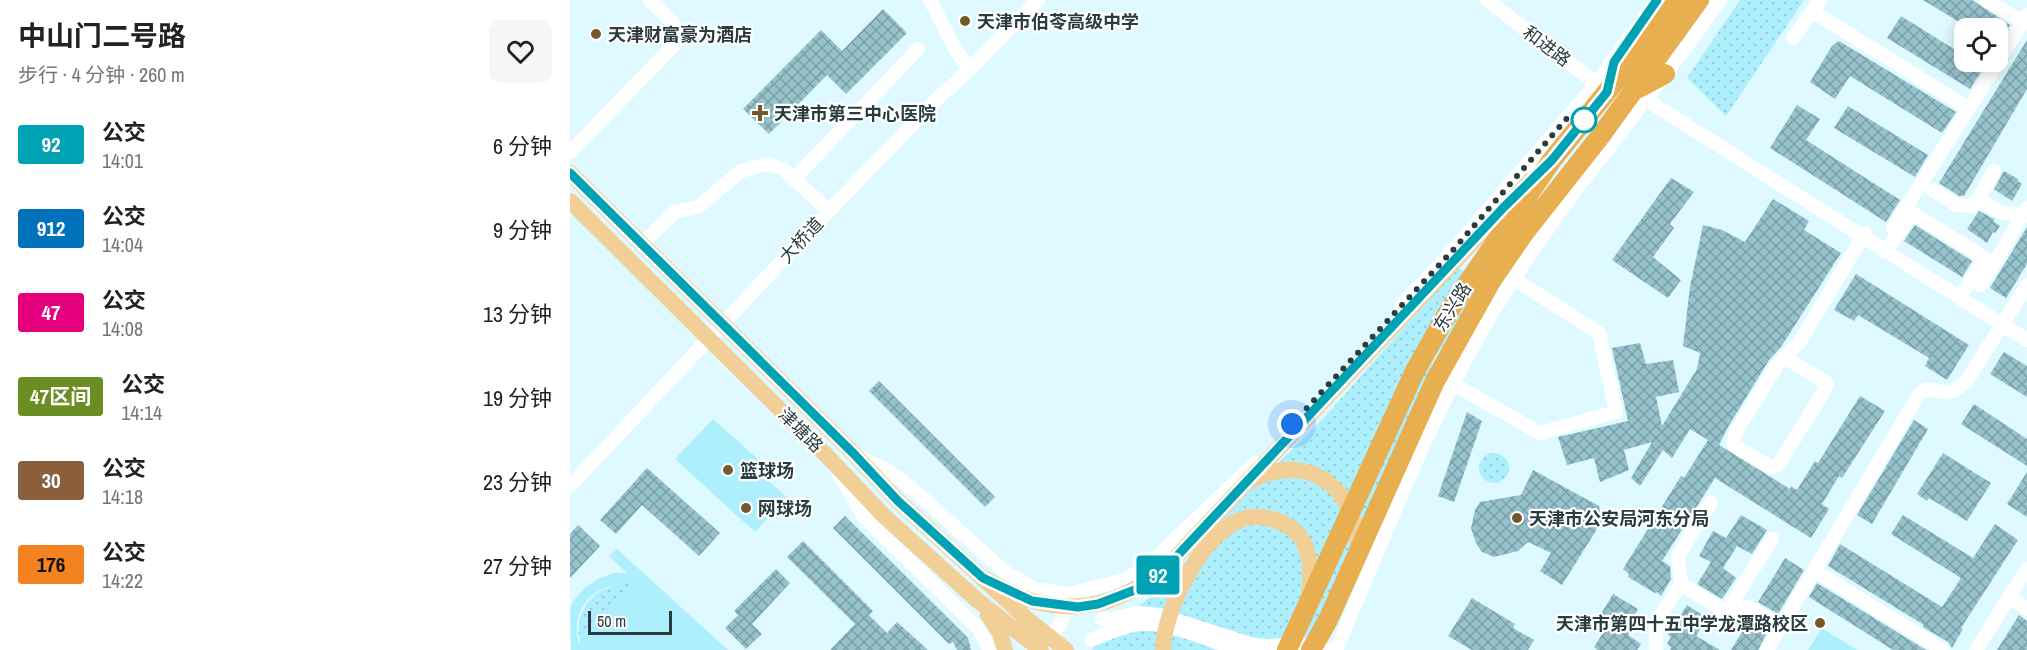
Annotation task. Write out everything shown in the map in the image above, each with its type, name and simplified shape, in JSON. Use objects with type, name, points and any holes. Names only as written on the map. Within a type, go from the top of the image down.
[{"type":"highway","name":"东兴路","points":[[1287,650],[1415,371],[1450,309],[1602,88],[1651,37],[1678,0]]},
{"type":"highway","name":"东兴路","points":[[1311,650],[1358,556],[1362,532],[1435,381],[1491,281],[1524,233],[1602,134],[1645,88],[1699,0]]},
{"type":"highway","points":[[1602,88],[1614,62]]},
{"type":"main road","points":[[983,578],[1032,601],[1078,607],[1121,597],[1140,588],[1163,571],[1504,207],[1552,160]]},
{"type":"main road","name":"津塘路","points":[[570,173],[854,454],[898,501],[1027,619],[1066,650]]},
{"type":"main road","name":"津塘路","points":[[570,201],[831,460],[884,516],[977,600],[1040,650]]},
{"type":"main road","points":[[1248,482],[1264,474],[1281,471],[1300,470],[1317,475],[1325,479],[1342,495],[1362,532]]},
{"type":"main road","points":[[1163,650],[1165,633],[1174,605],[1192,567],[1221,531],[1243,519],[1254,516],[1278,521],[1286,524],[1301,538],[1309,555],[1311,566],[1306,610]]},
{"type":"main road","points":[[977,600],[1000,633],[1005,650]]},
{"type":"main road","points":[[1320,650],[1328,620]]},
{"type":"street","points":[[570,152],[678,41],[680,35],[677,28],[649,0]]},
{"type":"street","points":[[930,0],[954,47],[969,69]]},
{"type":"street","name":"大桥道","points":[[570,486],[829,211],[938,98],[1038,0]]},
{"type":"street","name":"和进路","points":[[1487,0],[1602,88]]},
{"type":"street","points":[[1614,62],[1657,0]]},
{"type":"street","points":[[1336,650],[1421,450],[1453,384],[1514,279],[1645,88],[1720,0]]},
{"type":"street","points":[[1986,0],[2025,19],[2008,45]]},
{"type":"street","points":[[1793,38],[1816,5],[1968,108]]},
{"type":"street","points":[[794,179],[918,49]]},
{"type":"street","points":[[1893,228],[1991,72]]},
{"type":"street","points":[[854,454],[886,470],[915,491],[1006,573],[1035,589],[1070,594],[1127,579],[1148,565],[1264,454],[1602,88]]},
{"type":"street","points":[[1645,88],[1864,235],[2004,323],[2027,340]]},
{"type":"street","points":[[642,244],[675,212],[698,207],[741,171],[768,164],[783,169],[829,211]]},
{"type":"street","points":[[1933,190],[1956,205],[1972,206],[1995,171]]},
{"type":"street","points":[[1978,199],[2002,213],[2026,213]]},
{"type":"street","points":[[1887,250],[1912,213],[1985,258],[1961,296]]},
{"type":"street","points":[[1980,285],[2026,213]]},
{"type":"street","points":[[1785,357],[1827,383],[1780,462],[1770,467],[1735,446],[1733,442],[1736,432],[1785,357],[1801,340],[1864,235]]},
{"type":"street","points":[[1453,384],[1540,433],[1616,412],[1599,333],[1514,279]]},
{"type":"street","points":[[1767,650],[1919,394],[1923,390],[1930,389],[1949,392],[1966,382],[2027,285]]},
{"type":"street","points":[[2004,323],[2027,334]]},
{"type":"street","points":[[831,460],[864,517],[978,628],[990,650]]},
{"type":"street","points":[[1656,650],[1656,622],[1681,584],[1678,556],[1711,502]]},
{"type":"street","points":[[1726,612],[1772,539]]},
{"type":"street","points":[[1981,650],[2027,569]]},
{"type":"street","points":[[1815,571],[1943,650]]},
{"type":"street","points":[[1976,650],[2027,578]]},
{"type":"street","points":[[1681,584],[1726,612],[1748,607],[1781,626]]},
{"type":"street","points":[[1087,645],[1102,619],[1095,589]]},
{"type":"street","points":[[1040,650],[1061,622],[1070,594]]},
{"type":"street","points":[[2011,599],[2027,609]]},
{"type":"street","points":[[1102,619],[1111,620],[1137,613],[1160,615],[1250,644],[1265,646],[1302,644],[1328,650]]},
{"type":"street","points":[[1087,645],[1124,627],[1153,624],[1175,628],[1238,650]]},
{"type":"shaded area","points":[[1740,0],[1804,0],[1726,116],[1687,78]]},
{"type":"shaded area","points":[[1457,267],[1484,283],[1434,359],[1407,434],[1321,650],[1092,650],[1110,623],[1135,609],[1170,581],[1207,533],[1324,418]]},
{"type":"shaded area","points":[[713,419],[759,460],[753,467],[787,497],[755,532],[675,459]]},
{"type":"shaded area","points":[[1494,453],[1500,454],[1508,462],[1508,474],[1500,482],[1494,483],[1488,482],[1480,474],[1479,468],[1480,462],[1488,454]]},
{"type":"shaded area","points":[[617,549],[728,650],[585,650],[580,646],[582,650],[571,650],[570,608],[574,600],[586,587],[600,578],[614,573],[627,573],[609,556]],"holes":[[[627,583],[634,584],[579,644],[578,620],[586,601],[603,589]]]},
{"type":"shaded area","points":[[627,583],[644,589],[708,650],[582,650],[579,625],[586,604],[603,590]]},
{"type":"shaded area","points":[[1822,628],[1857,650],[1808,650]]},
{"type":"building","points":[[1923,0],[1972,0],[1999,18],[1954,18]]},
{"type":"building","name":"天津市第三中心医院","points":[[883,9],[907,33],[846,94],[827,75],[769,134],[743,109],[821,30],[842,51]]},
{"type":"building","points":[[1901,16],[1954,49],[1954,72],[1981,72],[1970,89],[1887,38]]},
{"type":"building","points":[[2027,40],[2027,89],[1964,196],[1959,196],[1939,183]]},
{"type":"building","points":[[1839,41],[1956,112],[1942,133],[1850,76],[1835,99],[1810,82],[1832,46]]},
{"type":"building","points":[[1797,105],[1820,119],[1806,140],[1900,200],[1886,222],[1770,148]]},
{"type":"building","points":[[1848,106],[1928,155],[1915,177],[1834,128]]},
{"type":"building","points":[[2004,171],[2022,184],[2012,201],[1994,189]]},
{"type":"building","points":[[1671,178],[1694,192],[1670,224],[1674,228],[1653,257],[1681,280],[1668,298],[1612,260]]},
{"type":"building","points":[[1773,199],[1809,221],[1804,230],[1841,253],[1781,347],[1769,360],[1719,445],[1790,489],[1791,486],[1797,490],[1815,461],[1818,463],[1860,396],[1885,411],[1842,478],[1839,476],[1822,504],[1829,509],[1811,538],[1715,478],[1662,561],[1670,566],[1671,579],[1661,596],[1628,577],[1629,574],[1623,569],[1681,476],[1684,478],[1708,440],[1690,429],[1672,458],[1663,450],[1640,486],[1631,478],[1652,442],[1624,450],[1629,470],[1600,482],[1594,458],[1567,465],[1558,437],[1628,421],[1612,348],[1640,343],[1646,364],[1673,360],[1679,392],[1656,397],[1662,426],[1697,369],[1700,353],[1683,346],[1690,287],[1703,225],[1722,230],[1745,242]]},
{"type":"building","points":[[1979,211],[1994,219],[1993,221],[2000,226],[1995,233],[1993,232],[1987,243],[1967,229]]},
{"type":"building","points":[[1915,225],[1972,261],[1962,277],[1904,241]]},
{"type":"building","points":[[2027,227],[2027,264],[2006,298],[1990,288]]},
{"type":"building","points":[[1856,274],[1969,345],[1947,380],[1925,366],[1929,358],[1858,315],[1854,321],[1834,310]]},
{"type":"building","points":[[2004,352],[2027,366],[2027,397],[1990,374]]},
{"type":"building","points":[[879,381],[995,497],[985,507],[869,391]]},
{"type":"building","points":[[1974,404],[2027,439],[2027,466],[1961,424]]},
{"type":"building","points":[[1467,412],[1482,421],[1454,502],[1438,496]]},
{"type":"building","points":[[1914,420],[1928,429],[1872,524],[1857,515]]},
{"type":"building","points":[[1943,453],[1991,483],[1967,521],[1929,498],[1927,501],[1917,494]]},
{"type":"building","points":[[647,468],[720,533],[699,556],[642,505],[616,534],[600,520]]},
{"type":"building","points":[[1533,470],[1599,506],[1602,521],[1562,585],[1540,571],[1551,553],[1528,542],[1518,551],[1494,557],[1482,552],[1471,528],[1475,510],[1480,502],[1521,495]]},
{"type":"building","points":[[2027,472],[2027,517],[2007,504]]},
{"type":"building","points":[[1741,515],[1767,530],[1752,554],[1737,546],[1723,568],[1736,578],[1722,599],[1697,584],[1711,562],[1699,556],[1713,531],[1726,538]]},
{"type":"building","points":[[1903,515],[1973,558],[1995,524],[2018,540],[1961,628],[1963,629],[1952,648],[1948,642],[1923,627],[1924,625],[1828,566],[1840,544],[1942,607],[1961,578],[1891,534]]},
{"type":"building","points":[[845,516],[968,638],[971,650],[957,650],[953,642],[949,644],[833,528]]},
{"type":"building","points":[[578,525],[600,546],[570,578],[570,534]]},
{"type":"building","points":[[803,541],[873,611],[869,615],[887,633],[897,622],[928,650],[830,650],[855,624],[787,557]]},
{"type":"building","points":[[1785,558],[1804,570],[1778,614],[1758,602]]},
{"type":"building","points":[[776,569],[790,583],[752,624],[762,634],[746,649],[725,628],[738,615],[734,611]]},
{"type":"building","points":[[1817,583],[1926,650],[1893,650],[1809,597]]},
{"type":"building","points":[[1613,594],[1638,609],[1633,617],[1638,620],[1628,635],[1641,644],[1637,650],[1598,650],[1594,647],[1608,625],[1598,619]]},
{"type":"building","points":[[1472,598],[1515,624],[1513,628],[1534,640],[1528,650],[1472,650],[1448,636]]},
{"type":"building","points":[[1687,605],[1707,618],[1696,636],[1720,650],[1670,650],[1671,647],[1667,644],[1671,637],[1668,635]]},
{"type":"building","points":[[2019,615],[2027,621],[2027,650],[1997,650]]},
{"type":"building","points":[[1750,619],[1769,629],[1758,650],[1731,650]]},
{"type":"bus line","name":"92","points":[[570,173],[854,454],[898,501],[983,578],[1032,601],[1078,607],[1098,604],[1140,588],[1163,571],[1504,207],[1552,160],[1607,92],[1614,62],[1657,0]]},
{"type":"place","name":"天津市伯苓高级中学","points":[[965,21]]},
{"type":"place","name":"天津财富豪为酒店","points":[[596,34]]},
{"type":"place","name":"天津市第三中心医院","points":[[760,113]]},
{"type":"place","name":"篮球场","points":[[728,470]]},
{"type":"place","name":"网球场","points":[[746,508]]},
{"type":"place","name":"天津市公安局河东分局","points":[[1517,518]]},
{"type":"place","name":"天津市第四十五中学龙潭路校区","points":[[1820,623]]},
{"type":"route","points":[[1292,424],[1454,249],[1568,117],[1584,120]]}]
